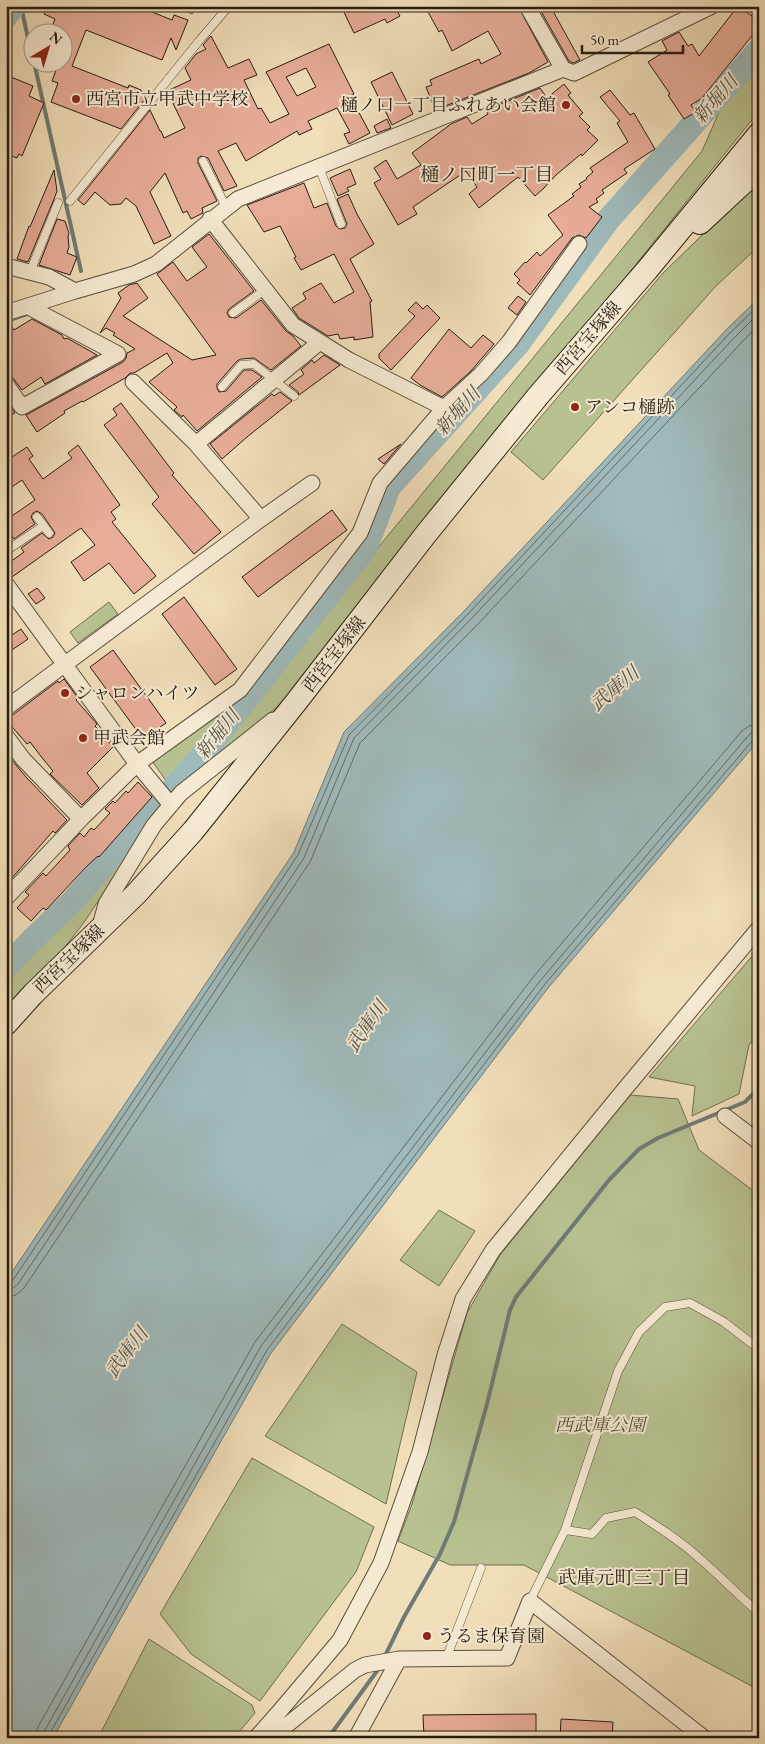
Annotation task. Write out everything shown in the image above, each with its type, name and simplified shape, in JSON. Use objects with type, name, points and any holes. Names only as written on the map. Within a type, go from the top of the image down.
[{"type":"main road","name":"西宮宝塚線","points":[[6,1024],[33,994],[136,894],[193,831],[298,701],[426,534],[531,403],[647,270],[759,134]]},
{"type":"main road","name":"西宮宝塚線","points":[[647,270],[710,215],[759,168]]},
{"type":"street","points":[[527,6],[563,69],[574,73],[703,8]]},
{"type":"street","points":[[6,313],[134,274],[156,264],[210,219],[238,199],[563,69]]},
{"type":"street","points":[[210,219],[293,325],[349,360],[444,408]]},
{"type":"street","points":[[6,898],[81,819],[138,764],[240,690],[360,534],[380,483],[444,408],[480,374],[509,342],[580,244]]},
{"type":"street","points":[[6,266],[49,277],[75,291]]},
{"type":"street","points":[[6,384],[22,407],[118,354],[26,306]]},
{"type":"street","points":[[196,444],[320,342]]},
{"type":"street","points":[[133,382],[196,444],[261,519]]},
{"type":"street","points":[[6,708],[261,519],[312,484]]},
{"type":"street","points":[[6,584],[138,764],[171,805]]},
{"type":"street","points":[[98,930],[106,904],[154,825],[181,793],[298,701]]},
{"type":"street","points":[[6,736],[23,759],[81,819]]},
{"type":"street","points":[[256,1738],[340,1640],[381,1563],[420,1452],[445,1355],[463,1300],[493,1250],[759,928]]},
{"type":"street","points":[[725,1116],[759,1142]]},
{"type":"street","points":[[271,1738],[355,1670],[365,1665],[399,1660],[507,1658],[530,1601],[704,1738]]},
{"type":"street","points":[[356,1738],[399,1660]]},
{"type":"lane","points":[[70,201],[229,6]]},
{"type":"lane","points":[[203,161],[226,207]]},
{"type":"lane","points":[[319,167],[341,224]]},
{"type":"lane","points":[[30,272],[58,202]]},
{"type":"lane","points":[[233,313],[266,289]]},
{"type":"lane","points":[[222,387],[241,365],[254,364],[294,396]]},
{"type":"lane","points":[[37,517],[49,533]]},
{"type":"lane","points":[[6,552],[44,526]]},
{"type":"lane","points":[[530,1601],[565,1530],[618,1371],[639,1332],[665,1307],[690,1303],[724,1322],[759,1349]]},
{"type":"lane","points":[[565,1530],[592,1534],[606,1518],[635,1512],[662,1529],[698,1557],[759,1613]]},
{"type":"lane","points":[[446,1659],[481,1568]]},
{"type":"green space","points":[[171,6],[199,6],[192,14]]},
{"type":"green space","points":[[759,55],[759,111],[290,696],[202,769],[198,765],[217,742],[212,737],[169,785],[152,761],[266,685],[702,151],[730,87]]},
{"type":"green space","points":[[759,180],[759,246],[716,286],[543,480],[511,452],[663,273]]},
{"type":"green space","points":[[109,602],[118,614],[78,643],[70,632]]},
{"type":"green space","points":[[125,847],[131,851],[85,921],[56,959],[6,1012],[6,976]]},
{"type":"green space","points":[[759,948],[759,1032],[749,1045],[739,1094],[692,1116],[695,1086],[649,1077]]},
{"type":"green space","name":"西武庫公園","points":[[630,1095],[678,1099],[699,1150],[759,1195],[759,1690],[524,1565],[450,1565],[398,1541],[412,1504],[467,1313],[500,1255]]},
{"type":"green space","points":[[439,1210],[475,1231],[439,1286],[400,1260]]},
{"type":"green space","points":[[342,1324],[417,1372],[386,1504],[265,1436]]},
{"type":"green space","points":[[252,1458],[374,1527],[356,1572],[260,1701],[191,1654],[160,1614]]},
{"type":"green space","points":[[149,1639],[252,1705],[255,1713],[234,1738],[98,1738]]},
{"type":"water","name":"武庫川","points":[[759,298],[759,740],[548,988],[271,1353],[53,1738],[6,1738],[6,1281],[294,852],[344,732],[464,611],[726,330]]},
{"type":"building","points":[[47,6],[137,6],[172,20],[174,15],[188,20],[176,50],[171,38],[162,60],[86,30],[72,66],[72,22],[54,22],[55,19],[44,14]]},
{"type":"building","points":[[341,6],[394,6],[400,16],[387,23],[385,19],[354,33]]},
{"type":"building","points":[[433,6],[493,6],[495,10],[502,6],[518,6],[548,62],[529,73],[435,110],[426,87],[432,85],[430,80],[479,59],[481,64],[501,54],[488,31],[452,51],[442,30],[439,32],[427,10]]},
{"type":"building","points":[[538,6],[563,6],[554,13],[580,60],[573,63],[569,61]]},
{"type":"building","points":[[738,6],[759,21],[759,27],[702,98],[691,105],[696,112],[684,119],[668,95],[670,94],[648,62],[667,50],[662,41],[679,32],[688,46],[692,44],[699,56]]},
{"type":"building","points":[[211,36],[228,68],[249,59],[257,75],[244,80],[258,109],[261,108],[270,123],[289,114],[266,72],[329,44],[354,94],[350,96],[370,133],[349,144],[344,134],[350,132],[337,108],[308,121],[312,129],[299,135],[297,131],[246,161],[236,143],[218,151],[237,186],[224,191],[208,158],[201,156],[198,158],[198,163],[217,201],[202,208],[203,213],[191,219],[187,211],[183,213],[165,173],[150,192],[171,236],[154,244],[136,206],[126,198],[121,204],[110,205],[95,192],[84,205],[78,200],[150,110],[164,138],[185,128],[167,91],[191,80],[185,68],[196,54],[206,49],[203,45]],"holes":[[[306,68],[316,87],[297,96],[286,77]]]},
{"type":"building","points":[[72,66],[128,88],[129,85],[141,90],[145,99],[121,129],[51,102],[58,83],[52,81],[55,72],[72,72]]},
{"type":"building","points":[[392,72],[413,114],[392,125],[371,82]]},
{"type":"building","points":[[6,75],[33,86],[29,96],[44,103],[22,156],[19,154],[17,158],[6,154]]},
{"type":"building","points":[[564,84],[571,93],[568,95],[583,113],[579,116],[590,127],[587,130],[598,140],[582,156],[581,154],[556,175],[535,196],[518,177],[479,208],[469,194],[477,187],[466,171],[413,207],[417,214],[398,225],[374,183],[381,179],[374,168],[386,160],[397,179],[421,165],[412,153],[451,124],[467,117],[472,124],[488,114],[486,110],[540,88],[547,98]]},
{"type":"building","points":[[610,90],[630,115],[634,113],[655,149],[624,169],[627,173],[602,190],[604,193],[596,199],[598,202],[589,207],[602,217],[586,238],[579,235],[572,238],[530,295],[517,283],[520,280],[514,274],[537,252],[540,256],[563,235],[548,215],[574,196],[572,194],[581,187],[579,184],[593,172],[590,168],[628,142],[617,123],[620,121],[600,97]]},
{"type":"building","points":[[387,119],[391,128],[377,133],[374,126]]},
{"type":"building","points":[[350,169],[356,184],[347,188],[349,191],[338,196],[330,178]]},
{"type":"building","points":[[54,170],[57,191],[28,262],[17,259],[29,226]]},
{"type":"building","points":[[304,183],[314,208],[327,203],[336,226],[340,229],[345,228],[347,224],[337,199],[348,194],[374,244],[350,259],[372,301],[370,302],[373,337],[354,340],[354,337],[340,339],[338,334],[328,336],[299,318],[292,308],[306,299],[303,293],[321,283],[334,303],[354,292],[334,254],[301,270],[280,226],[264,232],[247,205]]},
{"type":"building","points":[[57,219],[65,221],[69,233],[67,253],[77,257],[70,275],[39,265]]},
{"type":"building","points":[[209,234],[254,291],[229,309],[227,313],[229,317],[236,318],[261,300],[301,346],[271,370],[254,358],[237,361],[217,384],[219,392],[226,391],[244,370],[252,370],[262,377],[197,431],[183,415],[182,417],[174,410],[177,407],[149,382],[173,363],[167,353],[64,411],[65,413],[37,432],[26,415],[123,362],[127,353],[135,349],[113,335],[115,333],[106,328],[100,333],[121,298],[118,293],[129,285],[137,283],[148,298],[123,316],[192,360],[216,355],[157,274],[173,262],[187,281],[207,267],[192,247]]},
{"type":"building","points":[[518,296],[526,302],[517,315],[508,308]]},
{"type":"building","points":[[416,302],[423,309],[427,305],[440,318],[391,370],[379,358],[379,354],[415,316],[408,310]]},
{"type":"building","points":[[32,319],[62,335],[64,339],[67,338],[97,355],[45,384],[41,377],[22,390],[13,378],[6,375],[6,322],[9,322],[14,330]]},
{"type":"building","points":[[449,329],[471,348],[483,335],[494,344],[471,371],[442,397],[411,378]]},
{"type":"building","points":[[324,355],[340,365],[299,395],[289,385],[304,374],[301,370],[312,360],[314,363]]},
{"type":"building","points":[[280,392],[292,401],[222,459],[210,444],[272,394],[274,396]]},
{"type":"building","points":[[6,401],[15,413],[6,418]]},
{"type":"building","points":[[121,403],[174,473],[172,475],[221,532],[194,554],[152,504],[159,497],[104,425],[117,415],[113,409]]},
{"type":"building","points":[[401,444],[384,464],[378,459]]},
{"type":"building","points":[[78,445],[120,505],[111,512],[116,519],[112,522],[156,576],[134,594],[109,563],[84,581],[71,562],[95,545],[81,528],[12,577],[6,569],[6,565],[24,552],[21,548],[42,533],[49,539],[55,533],[42,514],[37,511],[31,517],[35,524],[14,539],[6,528],[6,520],[35,500],[22,480],[6,491],[6,461],[27,447],[33,456],[29,459],[43,479],[72,458],[68,453]]},
{"type":"building","points":[[332,510],[347,530],[258,597],[242,577]]},
{"type":"building","points":[[37,588],[45,598],[36,604],[28,594]]},
{"type":"building","points":[[184,597],[237,669],[215,685],[162,614]]},
{"type":"building","points":[[21,629],[28,639],[6,654],[6,639]]},
{"type":"building","points":[[113,650],[166,723],[143,739],[90,667]]},
{"type":"building","points":[[64,679],[78,698],[76,700],[97,724],[95,726],[113,747],[87,773],[99,788],[82,805],[50,774],[53,771],[30,742],[27,744],[6,720],[58,681],[59,683]]},
{"type":"building","points":[[6,753],[67,820],[55,833],[53,831],[11,879],[11,875],[6,871]]},
{"type":"building","points":[[138,782],[152,797],[99,857],[87,866],[46,910],[43,908],[31,921],[17,908],[29,895],[25,892],[43,873],[46,876],[70,850],[68,846],[80,833],[84,837],[91,828],[94,830],[110,813],[105,809],[113,801],[115,803],[126,791],[128,793]]},
{"type":"building","points":[[536,1714],[536,1737],[424,1737],[423,1715]]},
{"type":"building","points":[[561,1719],[613,1722],[612,1738],[560,1738]]},
{"type":"waterway","points":[[6,24],[20,6]]},
{"type":"waterway","points":[[21,6],[24,22]]},
{"type":"waterway","name":"新堀川","points":[[175,786],[196,763],[366,547],[389,487],[518,344],[608,220],[759,50]]},
{"type":"waterway","points":[[36,72],[81,271]]},
{"type":"waterway","points":[[6,321],[27,314]]},
{"type":"waterway","name":"新堀川","points":[[6,967],[73,901],[158,805]]},
{"type":"waterway","points":[[385,1656],[404,1617],[440,1554],[454,1522],[487,1404],[510,1310],[516,1297],[609,1180],[639,1149],[658,1138],[745,1102],[759,1088]]},
{"type":"waterway","points":[[328,1738],[380,1667]]},
{"type":"place","name":"西宮市立甲武中学校","points":[[76,99]]},
{"type":"place","name":"樋ノ口一丁目ふれあい会館","points":[[566,105]]},
{"type":"place","name":"アンコ樋跡","points":[[575,407]]},
{"type":"place","name":"シャロンハイツ","points":[[65,693]]},
{"type":"place","name":"甲武会館","points":[[83,738]]},
{"type":"place","name":"うるま保育園","points":[[427,1636]]},
{"type":"district","name":"樋ノ口町一丁目","points":[[487,174]]},
{"type":"district","name":"武庫元町三丁目","points":[[624,1577]]}]
